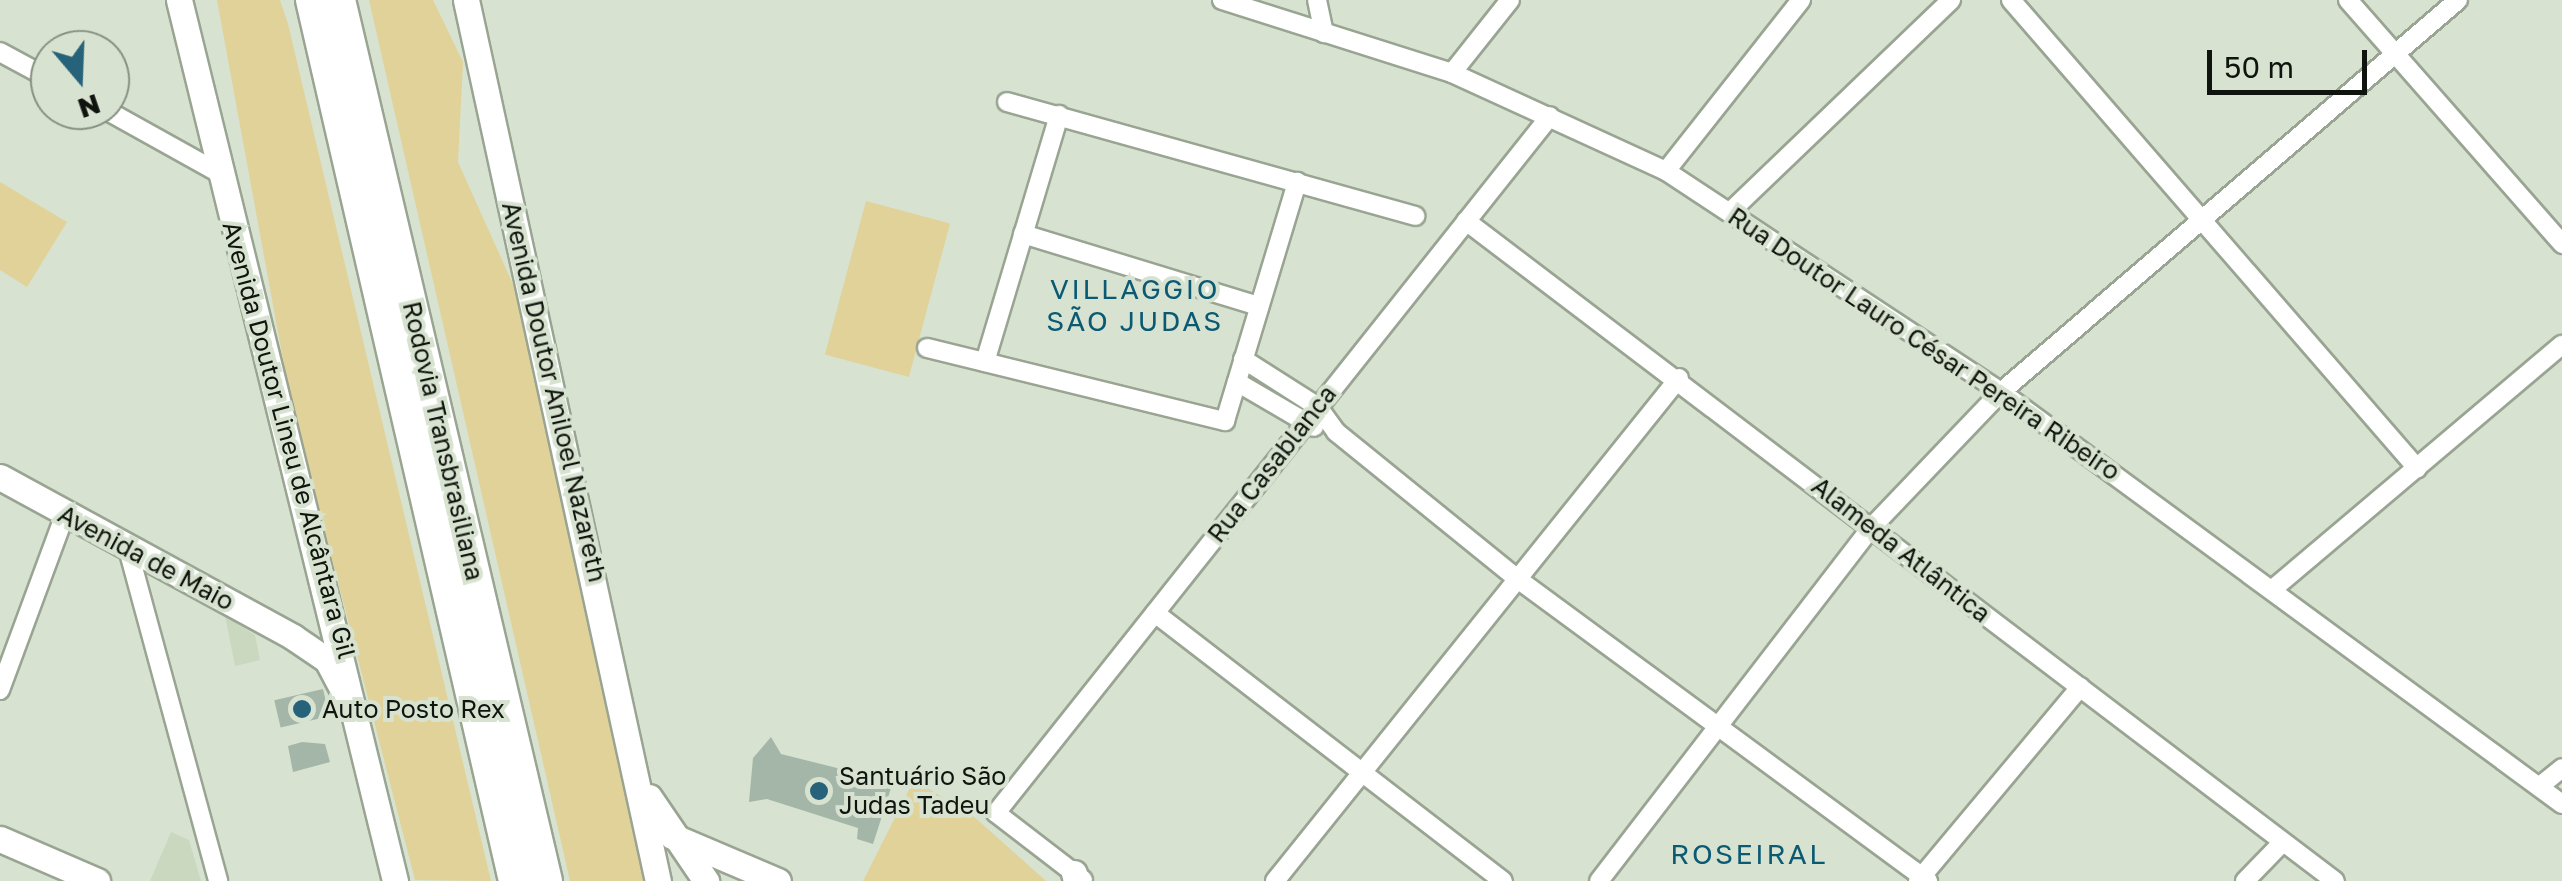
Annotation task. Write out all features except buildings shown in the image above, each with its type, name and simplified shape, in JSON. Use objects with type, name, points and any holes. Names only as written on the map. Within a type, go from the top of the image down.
[{"type":"highway","name":"Rodovia Transbrasiliana","points":[[312,0],[514,881]]},
{"type":"highway","name":"Rodovia Transbrasiliana","points":[[339,0],[546,881]]},
{"type":"main road","name":"Avenida Doutor Lineu de Alcântara Gil","points":[[179,0],[219,172],[330,597],[395,881]]},
{"type":"main road","name":"Avenida Doutor Aniloel Nazareth","points":[[466,0],[642,784],[658,881]]},
{"type":"main road","name":"Avenida de Maio","points":[[0,478],[293,637],[327,660],[356,718]]},
{"type":"main road","points":[[293,637],[314,633],[330,597]]},
{"type":"main road","name":"Avenida Doutor Aniloel Nazareth","points":[[642,784],[672,836],[706,881]]},
{"type":"main road","points":[[672,836],[772,878]]},
{"type":"main road","points":[[0,839],[97,881]]},
{"type":"main road","points":[[732,881],[772,878]]},
{"type":"street","name":"Rua Doutor Lauro César Pereira Ribeiro","points":[[1222,0],[1452,73],[1666,171],[2001,392],[2274,588],[2562,804]]},
{"type":"street","points":[[1317,0],[1324,33]]},
{"type":"street","points":[[1452,73],[1510,0]]},
{"type":"street","points":[[1666,171],[1802,0]]},
{"type":"street","points":[[1731,211],[1951,0]]},
{"type":"street","points":[[2011,0],[2198,222],[2417,468]]},
{"type":"street","points":[[2348,0],[2562,244]]},
{"type":"street","points":[[1599,881],[1871,528],[2001,392],[2458,0]]},
{"type":"street","points":[[1,49],[30,67]]},
{"type":"street","points":[[1007,102],[1414,216]]},
{"type":"street","points":[[985,362],[1059,115]]},
{"type":"street","name":"Rua Casablanca","points":[[1078,878],[996,813],[1550,116]]},
{"type":"street","points":[[130,123],[219,172]]},
{"type":"street","points":[[927,348],[1225,420],[1297,182]]},
{"type":"street","name":"Alameda Atlântica","points":[[1466,221],[1679,378],[2334,881]]},
{"type":"street","points":[[1023,234],[1260,306]]},
{"type":"street","points":[[2274,588],[2562,345]]},
{"type":"street","points":[[1244,359],[1318,407],[1336,432],[1519,580],[1923,879],[2080,687]]},
{"type":"street","points":[[1275,881],[1679,378]]},
{"type":"street","points":[[1237,382],[1303,424],[1336,432]]},
{"type":"street","points":[[0,690],[7,649],[65,514]]},
{"type":"street","points":[[128,549],[218,881]]},
{"type":"street","points":[[1155,613],[1359,774],[1503,881]]},
{"type":"street","points":[[2540,786],[2562,768]]},
{"type":"street","points":[[2245,881],[2282,843]]},
{"type":"shaded area","points":[[217,0],[280,0],[288,24],[491,881],[415,880],[289,392]]},
{"type":"shaded area","points":[[369,0],[433,0],[463,62],[458,162],[516,291],[541,382],[652,881],[570,881]]},
{"type":"shaded area","points":[[0,182],[67,222],[27,287],[0,270]]},
{"type":"shaded area","points":[[866,201],[950,224],[909,377],[825,355]]},
{"type":"shaded area","points":[[225,616],[255,635],[260,660],[235,666]]},
{"type":"shaded area","points":[[914,780],[971,814],[1046,881],[863,881]]},
{"type":"shaded area","points":[[171,832],[189,840],[201,881],[150,881]]},
{"type":"place","name":"Auto Posto Rex","points":[[302,709]]},
{"type":"place","name":"Santuário São Judas Tadeu","points":[[819,791]]},
{"type":"district","name":"VILLAGGIO SÃO JUDAS","points":[[1135,305]]},
{"type":"district","name":"ROSEIRAL","points":[[1749,854]]}]
